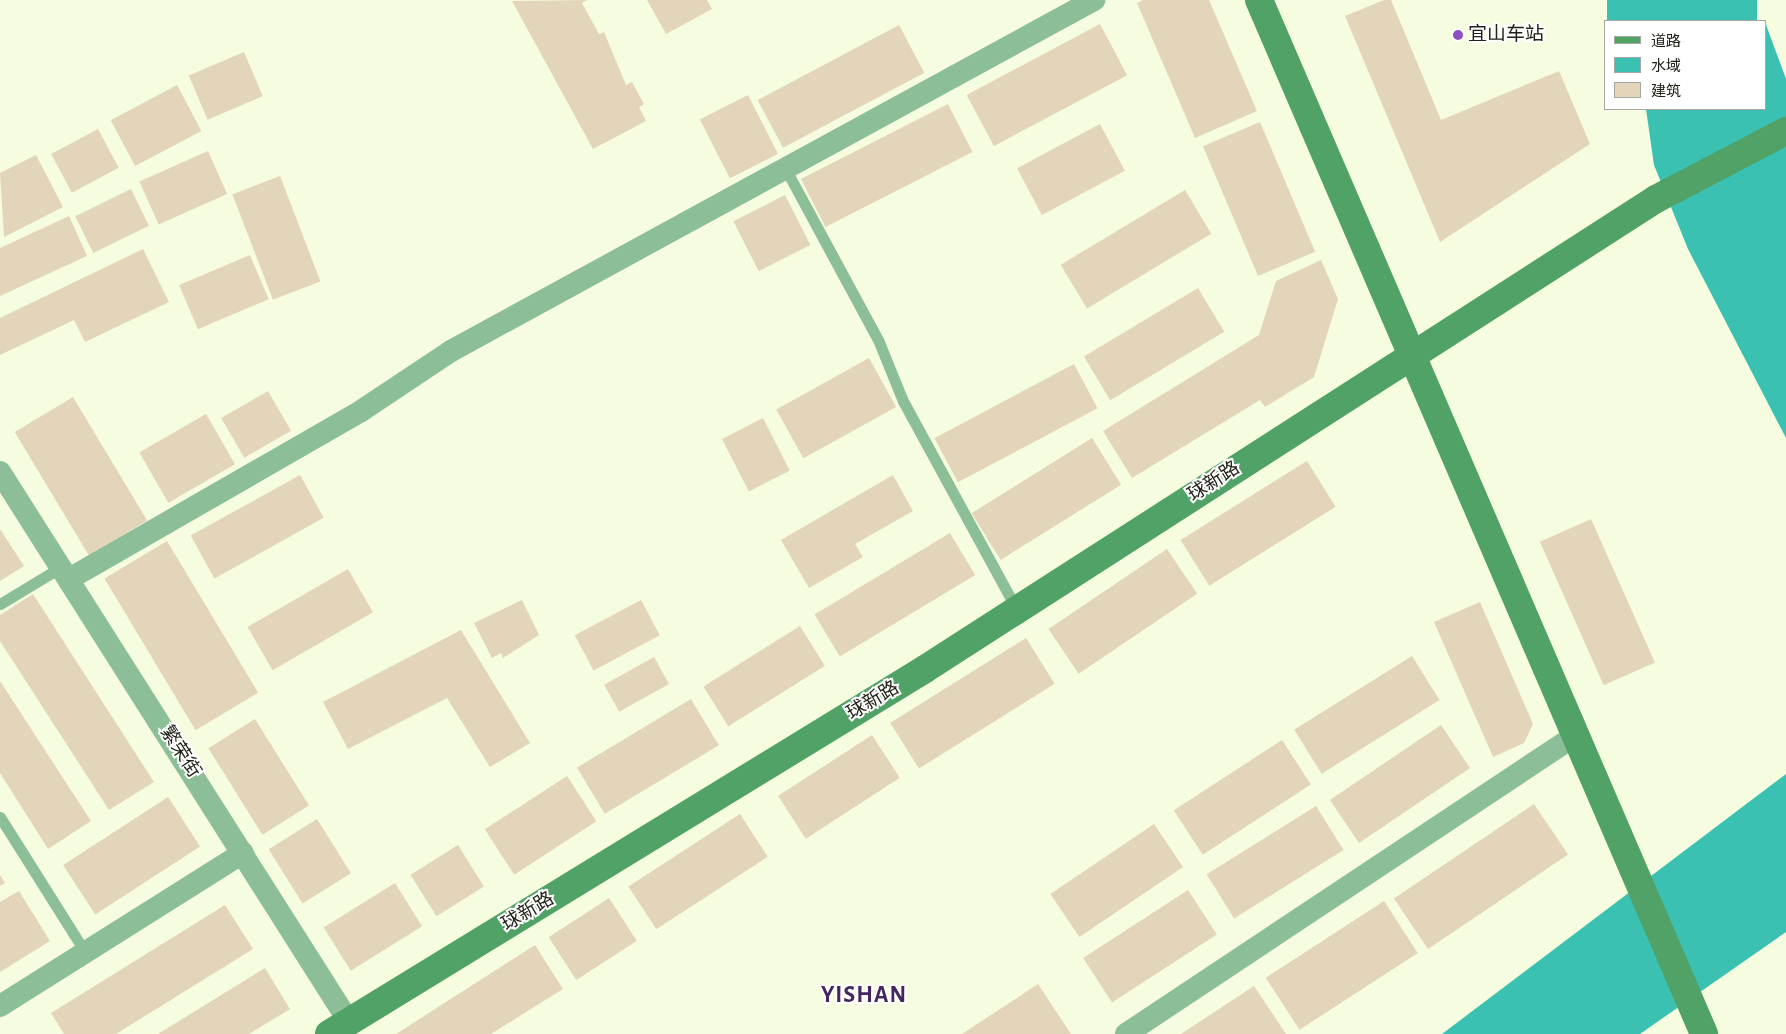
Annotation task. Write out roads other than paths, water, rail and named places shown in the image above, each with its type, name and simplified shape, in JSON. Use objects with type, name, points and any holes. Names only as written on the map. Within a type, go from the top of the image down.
[{"type":"street","points":[[65,573],[361,411],[451,351],[784,166],[1094,0]]},
{"type":"street","points":[[1259,0],[1573,737],[1701,1026]]},
{"type":"street","name":"球新路","points":[[345,1030],[1017,610],[1656,199],[1786,131]]},
{"type":"street","name":"繁荣街","points":[[2,480],[65,573],[243,853],[345,1030]]},
{"type":"street","points":[[1126,1034],[1573,737]]},
{"type":"street","points":[[0,1006],[243,853]]},
{"type":"lane","points":[[784,166],[879,342],[903,401],[1017,610]]},
{"type":"lane","points":[[0,604],[65,573]]},
{"type":"lane","points":[[0,817],[85,952]]},
{"type":"water","points":[[1607,0],[1757,0],[1757,20],[1607,20]]},
{"type":"water","points":[[1766,25],[1786,79],[1786,438],[1688,249],[1654,165],[1646,110],[1766,110]]},
{"type":"water","points":[[1786,774],[1786,932],[1640,1034],[1442,1034]]},
{"type":"place","name":"宜山车站","points":[[1458,35]]},
{"type":"district","name":"YISHAN","points":[[864,996]]}]
